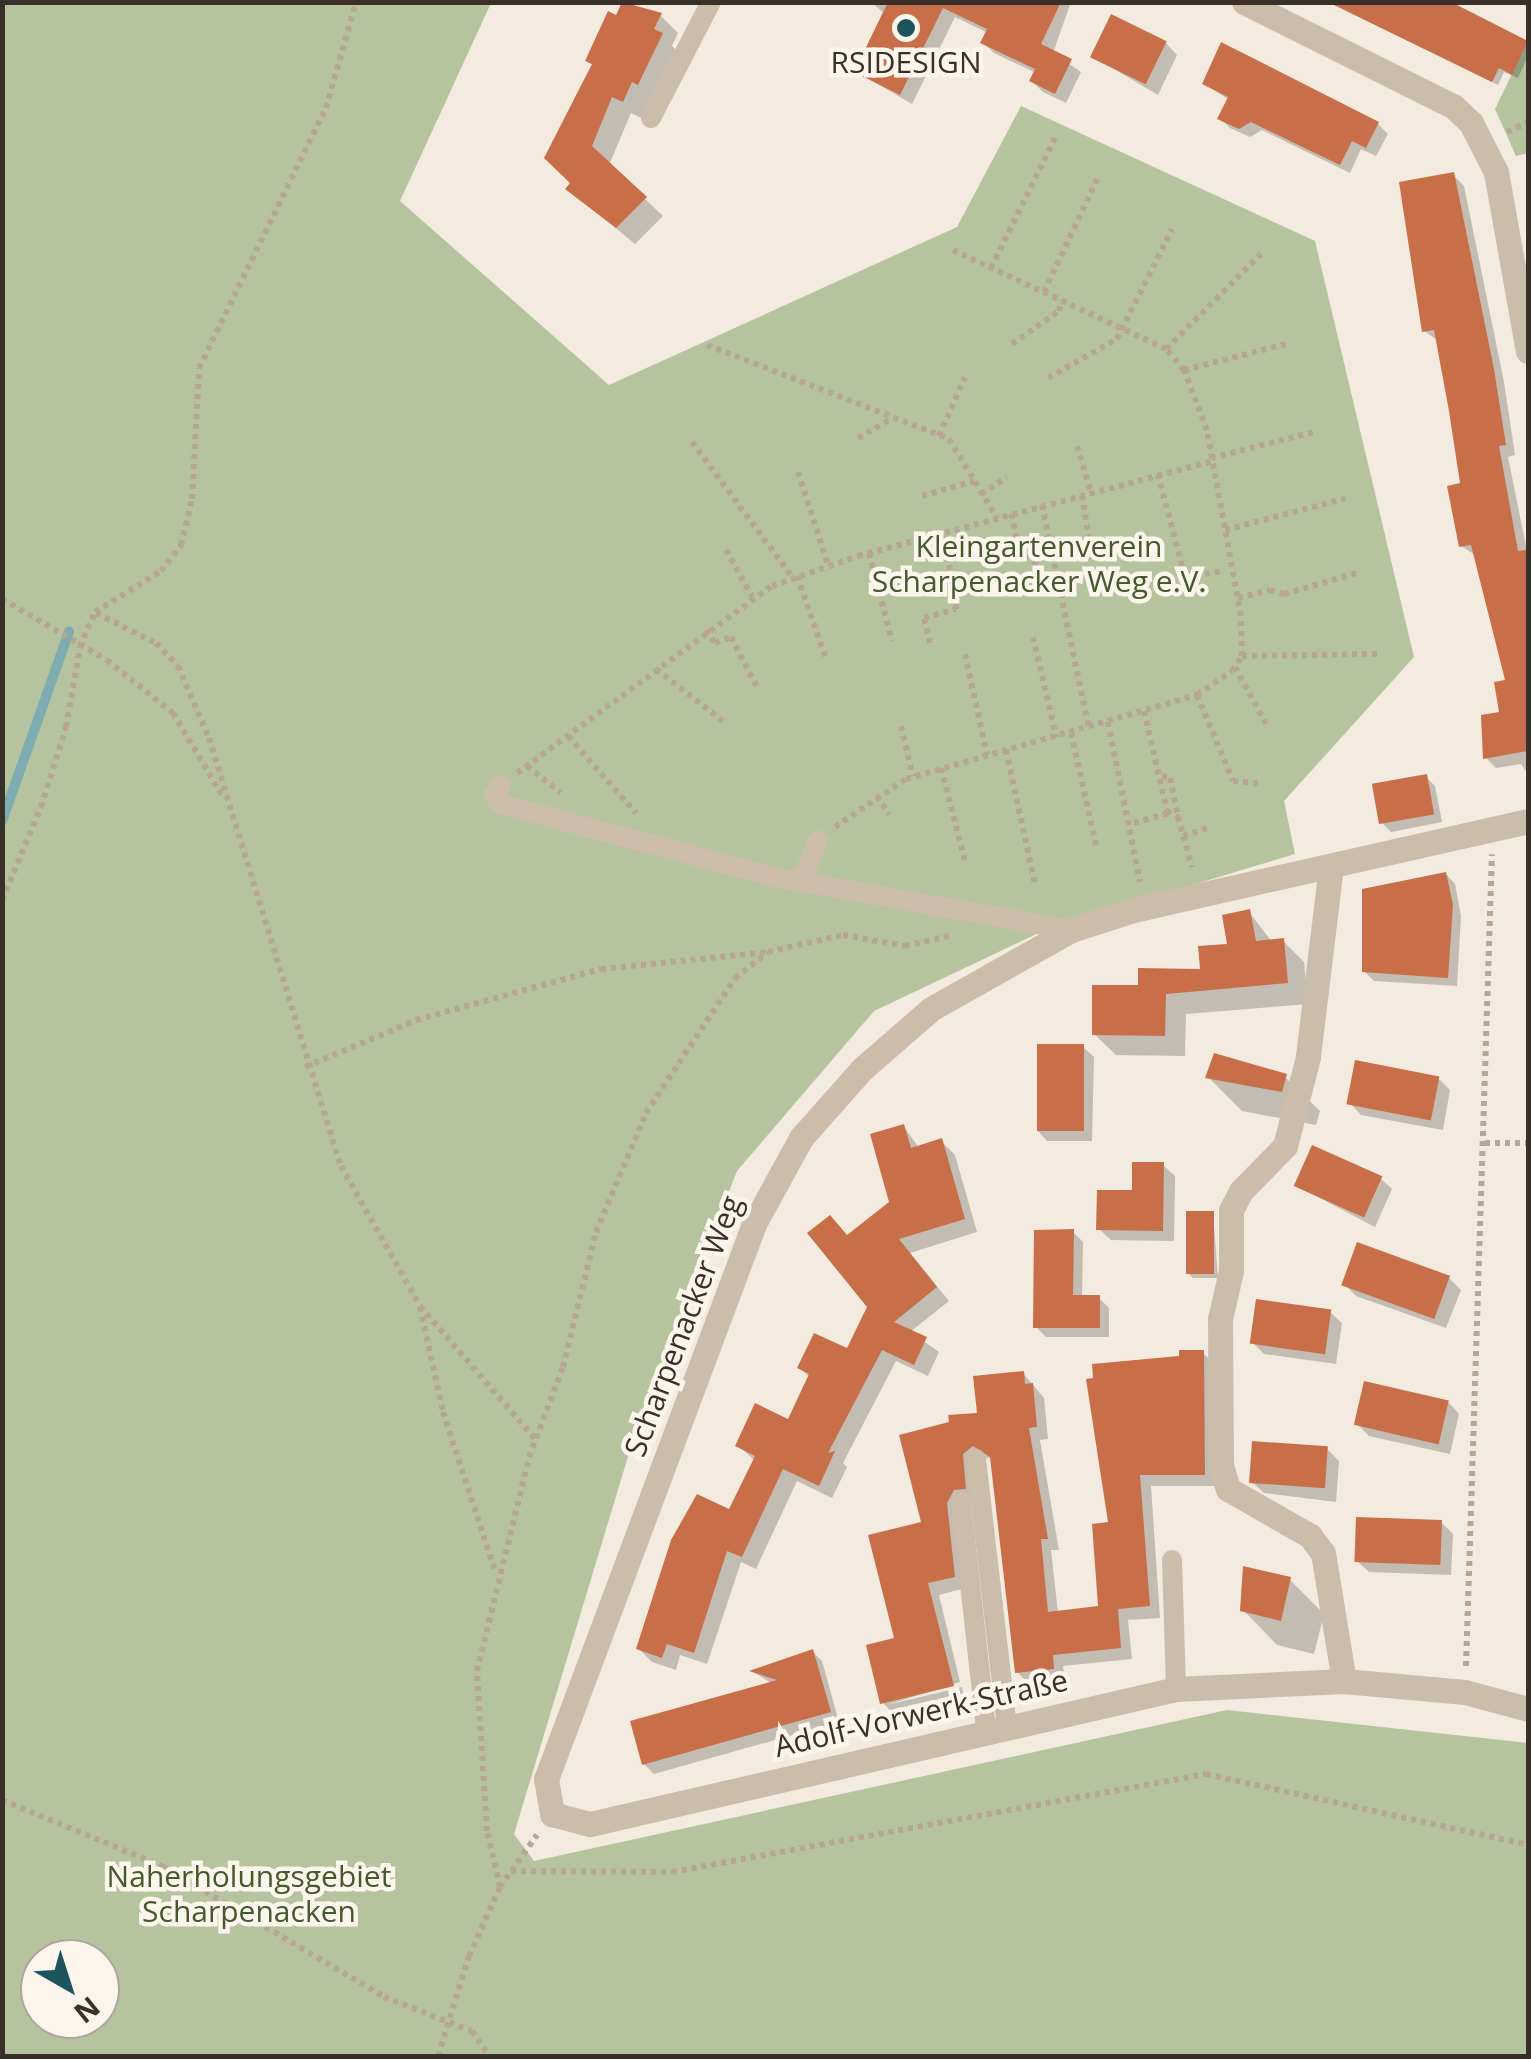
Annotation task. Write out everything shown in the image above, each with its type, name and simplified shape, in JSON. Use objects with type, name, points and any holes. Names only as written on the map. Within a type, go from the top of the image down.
[{"type":"street","points":[[1244,2],[1454,106],[1472,123],[1496,172],[1528,351]]},
{"type":"street","name":"Scharpenacker Weg","points":[[546,1779],[754,1224],[802,1138],[862,1069],[931,1009],[1072,930],[1528,821]]},
{"type":"street","points":[[1331,866],[1308,1057],[1285,1146],[1241,1191],[1232,1210],[1231,1271],[1220,1319],[1221,1465],[1228,1490],[1310,1536],[1324,1553],[1344,1681]]},
{"type":"street","name":"Adolf-Vorwerk-Straße","points":[[546,1779],[552,1814],[590,1824],[997,1727],[1176,1689],[1344,1681],[1465,1692],[1528,1709]]},
{"type":"lane","points":[[651,118],[710,2]]},
{"type":"lane","points":[[501,785],[494,795],[500,804],[800,881],[1072,930]]},
{"type":"lane","points":[[800,881],[818,840]]},
{"type":"lane","points":[[976,1459],[997,1727]]},
{"type":"lane","points":[[960,1502],[997,1727]]},
{"type":"lane","points":[[1172,1560],[1176,1689]]},
{"type":"path","points":[[2,900],[66,726],[80,647],[95,612],[161,571],[181,545],[192,499],[199,368],[326,108],[356,2]]},
{"type":"path","points":[[1516,128],[1528,122]]},
{"type":"path","points":[[991,268],[1056,136]]},
{"type":"path","points":[[1044,292],[1099,175]]},
{"type":"path","points":[[1048,378],[1117,339],[1172,229]]},
{"type":"path","points":[[818,840],[876,796],[913,777],[1196,695],[1236,667],[1242,656],[1238,598],[1212,460],[1184,370],[1166,348],[948,248]]},
{"type":"path","points":[[1166,348],[1262,253]]},
{"type":"path","points":[[1012,344],[1059,310],[1062,300]]},
{"type":"path","points":[[1184,370],[1286,344]]},
{"type":"path","points":[[707,345],[954,444],[997,518]]},
{"type":"path","points":[[939,436],[965,376]]},
{"type":"path","points":[[858,438],[892,418]]},
{"type":"path","points":[[501,785],[706,630],[752,598],[795,577],[869,553],[1314,432]]},
{"type":"path","points":[[692,442],[795,577],[827,662]]},
{"type":"path","points":[[1077,446],[1093,564]]},
{"type":"path","points":[[798,472],[828,565]]},
{"type":"path","points":[[1158,474],[1185,578],[1220,572]]},
{"type":"path","points":[[980,494],[1007,478]]},
{"type":"path","points":[[922,496],[974,481]]},
{"type":"path","points":[[1226,530],[1347,498]]},
{"type":"path","points":[[1042,506],[1088,728]]},
{"type":"path","points":[[1012,514],[1019,547],[1040,568],[1045,584]]},
{"type":"path","points":[[930,642],[924,618],[956,608],[957,599],[941,533]]},
{"type":"path","points":[[726,550],[752,598]]},
{"type":"path","points":[[869,553],[892,640]]},
{"type":"path","points":[[1238,598],[1270,590],[1284,594],[1360,572]]},
{"type":"path","points":[[2,598],[173,713],[228,806]]},
{"type":"path","points":[[95,612],[156,642],[178,666],[228,806],[305,1067],[341,1166],[420,1306],[536,1440]]},
{"type":"path","points":[[706,630],[715,643],[731,638],[758,689]]},
{"type":"path","points":[[1033,636],[1056,737]]},
{"type":"path","points":[[964,654],[987,755]]},
{"type":"path","points":[[1242,656],[1377,654]]},
{"type":"path","points":[[1236,667],[1266,724]]},
{"type":"path","points":[[656,669],[724,722]]},
{"type":"path","points":[[1196,695],[1233,780],[1258,783]]},
{"type":"path","points":[[1144,712],[1170,812]]},
{"type":"path","points":[[1108,722],[1142,891]]},
{"type":"path","points":[[900,726],[913,777]]},
{"type":"path","points":[[1071,733],[1097,850]]},
{"type":"path","points":[[568,736],[636,813]]},
{"type":"path","points":[[1006,750],[1036,884]]},
{"type":"path","points":[[528,766],[576,804]]},
{"type":"path","points":[[941,768],[964,861]]},
{"type":"path","points":[[1162,776],[1170,778],[1192,867]]},
{"type":"path","points":[[876,796],[888,814]]},
{"type":"path","points":[[1134,823],[1170,812],[1178,816]]},
{"type":"path","points":[[1184,836],[1208,828]]},
{"type":"path","points":[[1465,1692],[1493,829]]},
{"type":"path","points":[[305,1067],[416,1020],[600,969],[768,952],[843,935],[905,946],[965,933]]},
{"type":"path","points":[[500,1887],[487,1831],[477,1671],[497,1576],[536,1440],[563,1366],[596,1232],[646,1114],[735,978],[768,952]]},
{"type":"path","points":[[1484,1142],[1528,1143]]},
{"type":"path","points":[[420,1306],[443,1412],[497,1576]]},
{"type":"path","points":[[511,1871],[672,1872],[1206,1774],[1528,1845]]},
{"type":"path","points":[[2,1800],[162,1866],[384,1998],[472,2031],[489,2056]]},
{"type":"path","points":[[438,2056],[446,2022],[500,1887],[524,1853]]},
{"type":"green space","points":[[3,3],[491,3],[400,201],[609,385],[957,227],[1021,106],[1315,241],[1414,657],[1284,801],[1295,854],[1049,928],[874,1011],[737,1171],[636,1430],[514,1834],[534,1861],[1227,1710],[1528,1743],[1528,2056],[3,2056]]},
{"type":"green space","points":[[1528,41],[1528,153],[1516,156],[1495,109]]},
{"type":"building","points":[[622,2],[662,13],[654,29],[663,33],[638,85],[632,82],[623,102],[612,97],[592,146],[647,197],[616,228],[565,189],[570,183],[544,158],[592,64],[585,61],[608,11],[616,15]]},
{"type":"building","points":[[888,2],[1061,2],[1041,44],[1072,59],[1055,94],[1029,81],[1035,69],[980,43],[987,29],[943,8],[900,95],[854,72]]},
{"type":"building","points":[[1328,2],[1451,2],[1528,41],[1512,75],[1499,68],[1492,82]]},
{"type":"building","points":[[1111,14],[1167,41],[1146,84],[1090,57]]},
{"type":"building","points":[[1221,42],[1379,122],[1366,148],[1352,141],[1340,165],[1251,122],[1239,129],[1217,119],[1228,97],[1202,84]]},
{"type":"building","points":[[1454,172],[1494,369],[1506,445],[1499,446],[1518,551],[1526,550],[1528,565],[1528,751],[1483,759],[1481,715],[1499,712],[1494,682],[1505,680],[1471,545],[1459,547],[1447,486],[1460,483],[1449,411],[1434,330],[1422,332],[1399,182]]},
{"type":"building","points":[[1427,774],[1434,814],[1379,824],[1372,784]]},
{"type":"building","points":[[1446,872],[1453,905],[1448,978],[1362,972],[1362,889]]},
{"type":"building","points":[[1250,909],[1256,941],[1284,938],[1288,983],[1166,994],[1165,1036],[1092,1035],[1092,985],[1138,985],[1138,968],[1200,969],[1198,946],[1227,944],[1222,915]]},
{"type":"building","points":[[1037,1044],[1084,1044],[1084,1131],[1037,1131]]},
{"type":"building","points":[[1214,1053],[1287,1074],[1282,1092],[1205,1078]]},
{"type":"building","points":[[1355,1060],[1439,1076],[1431,1121],[1346,1104]]},
{"type":"building","points":[[904,1124],[911,1148],[942,1138],[965,1219],[899,1239],[937,1287],[894,1322],[927,1337],[914,1365],[882,1350],[828,1453],[835,1451],[819,1486],[783,1469],[742,1557],[727,1551],[694,1653],[667,1644],[662,1658],[636,1649],[671,1540],[697,1494],[729,1509],[755,1456],[735,1446],[755,1403],[788,1419],[809,1374],[797,1368],[814,1333],[847,1348],[867,1307],[807,1233],[830,1215],[847,1235],[889,1202],[870,1134]]},
{"type":"building","points":[[1312,1145],[1382,1176],[1364,1217],[1294,1186]]},
{"type":"building","points":[[1132,1162],[1164,1162],[1163,1231],[1096,1230],[1097,1190],[1132,1190]]},
{"type":"building","points":[[1186,1211],[1214,1211],[1214,1274],[1186,1274]]},
{"type":"building","points":[[1074,1229],[1073,1295],[1100,1295],[1100,1328],[1033,1328],[1034,1230]]},
{"type":"building","points":[[1357,1242],[1450,1276],[1434,1319],[1341,1285]]},
{"type":"building","points":[[1256,1299],[1331,1310],[1325,1354],[1250,1344]]},
{"type":"building","points":[[1179,1350],[1204,1350],[1205,1475],[1140,1475],[1150,1606],[1118,1609],[1121,1648],[1053,1655],[1054,1669],[1015,1673],[990,1457],[973,1446],[963,1454],[966,1489],[954,1490],[947,1503],[955,1577],[928,1583],[954,1686],[880,1704],[866,1645],[894,1638],[868,1535],[921,1522],[899,1435],[949,1422],[948,1415],[977,1413],[973,1376],[1024,1371],[1025,1384],[1033,1383],[1037,1427],[1029,1428],[1048,1539],[1041,1539],[1048,1612],[1098,1606],[1092,1524],[1108,1522],[1086,1379],[1093,1378],[1092,1364],[1179,1356]]},
{"type":"building","points":[[1364,1381],[1449,1401],[1439,1444],[1354,1425]]},
{"type":"building","points":[[1252,1441],[1328,1446],[1325,1488],[1249,1483]]},
{"type":"building","points":[[1356,1517],[1442,1520],[1440,1565],[1354,1562]]},
{"type":"building","points":[[1243,1566],[1291,1577],[1281,1621],[1240,1611]]},
{"type":"building","points":[[813,1649],[831,1712],[642,1765],[630,1721],[777,1680],[749,1671]]},
{"type":"waterway","points":[[2,821],[69,632]]},
{"type":"place","name":"RSIDESIGN","points":[[906,28]]},
{"type":"park label","name":"Kleingartenverein Scharpenacker Weg e.V.","points":[[1039,563]]},
{"type":"park label","name":"Naherholungsgebiet Scharpenacken","points":[[249,1893]]}]
